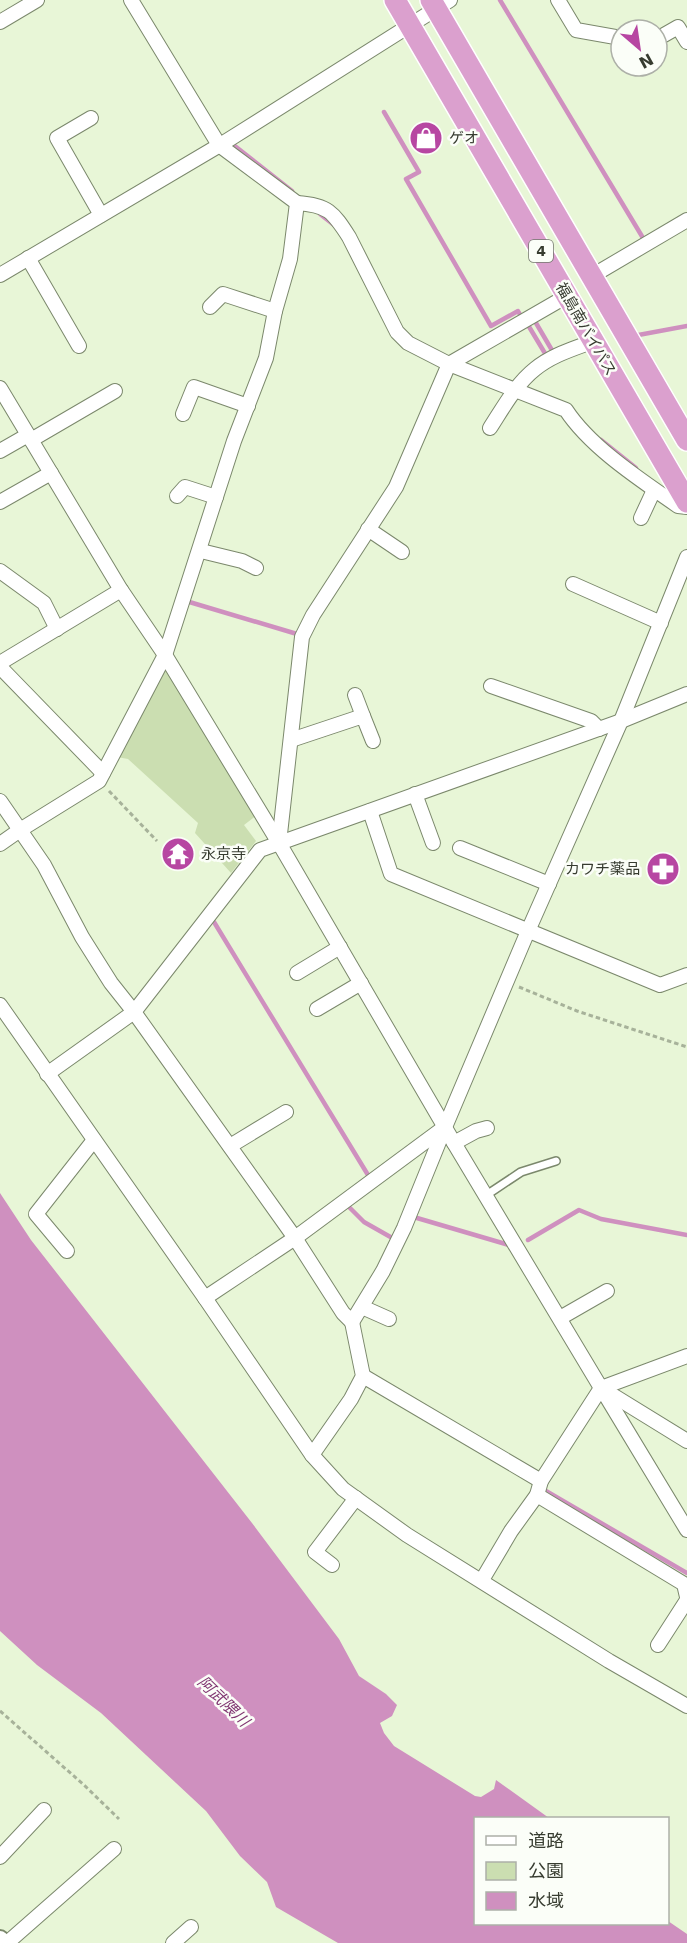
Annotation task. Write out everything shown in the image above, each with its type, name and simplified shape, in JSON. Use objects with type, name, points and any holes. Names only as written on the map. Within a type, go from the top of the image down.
[{"type":"highway","name":"福島南バイパス","points":[[395,0],[687,502]]},
{"type":"highway","name":"福島南バイパス","points":[[439,3],[687,440]]},
{"type":"street","points":[[0,22],[37,0]]},
{"type":"street","points":[[130,0],[219,145],[297,203],[319,205],[328,210],[349,237],[397,332],[408,343],[449,364],[566,410],[576,426],[632,478],[678,506],[687,507]]},
{"type":"street","points":[[558,0],[576,30],[609,36]]},
{"type":"street","points":[[0,275],[219,145],[409,25],[439,3]]},
{"type":"street","points":[[669,32],[678,27],[687,42]]},
{"type":"street","points":[[91,118],[57,138],[101,215]]},
{"type":"street","points":[[0,844],[101,777],[165,656],[183,597],[201,551],[216,497],[266,358],[275,311],[290,259],[297,203]]},
{"type":"street","points":[[592,276],[687,220]]},
{"type":"street","points":[[28,258],[79,346]]},
{"type":"street","points":[[210,307],[224,294],[275,311]]},
{"type":"street","points":[[279,843],[302,637],[329,590],[396,487],[449,364],[567,296]]},
{"type":"street","points":[[490,428],[516,389],[533,370],[572,349],[594,341]]},
{"type":"street","points":[[183,414],[194,387],[248,406]]},
{"type":"street","points":[[0,388],[279,843],[485,1196],[687,1530]]},
{"type":"street","points":[[0,451],[115,391]]},
{"type":"street","points":[[0,502],[51,473]]},
{"type":"street","points":[[177,496],[185,487],[216,497]]},
{"type":"street","points":[[641,518],[654,490]]},
{"type":"street","points":[[368,529],[402,552]]},
{"type":"street","points":[[201,551],[242,561],[256,568]]},
{"type":"street","points":[[352,1322],[404,1228],[506,982],[621,721],[687,557]]},
{"type":"street","points":[[0,571],[44,603],[57,629]]},
{"type":"street","points":[[573,584],[660,623]]},
{"type":"street","points":[[101,777],[0,665],[122,590]]},
{"type":"street","points":[[491,686],[591,721],[599,729]]},
{"type":"street","points":[[48,1074],[134,1012],[260,850],[621,721],[687,694]]},
{"type":"street","points":[[355,695],[373,741]]},
{"type":"street","points":[[291,740],[363,716]]},
{"type":"street","points":[[415,794],[433,843]]},
{"type":"street","points":[[0,801],[44,865],[82,938],[111,983],[230,1146],[295,1238],[343,1313],[352,1322],[363,1376],[351,1399],[312,1455]]},
{"type":"street","points":[[369,811],[391,874],[660,985],[687,975]]},
{"type":"street","points":[[460,848],[549,884]]},
{"type":"street","points":[[297,973],[340,947]]},
{"type":"street","points":[[317,1009],[361,983]]},
{"type":"street","points":[[0,1005],[312,1455],[343,1489],[407,1535],[609,1661],[687,1706]]},
{"type":"street","points":[[230,1146],[286,1112]]},
{"type":"street","points":[[205,1298],[295,1238],[445,1127]]},
{"type":"street","points":[[454,1143],[476,1131],[487,1128]]},
{"type":"street","points":[[67,1251],[36,1214],[94,1140]]},
{"type":"street","points":[[560,1318],[607,1291]]},
{"type":"street","points":[[362,1307],[389,1319]]},
{"type":"street","points":[[482,1580],[511,1531],[537,1496],[541,1481],[601,1388],[687,1356]]},
{"type":"street","points":[[363,1376],[541,1481]]},
{"type":"street","points":[[601,1388],[687,1441]]},
{"type":"street","points":[[537,1496],[684,1584],[687,1598],[658,1645]]},
{"type":"street","points":[[332,1565],[315,1552],[356,1498]]},
{"type":"street","points":[[0,1857],[44,1810]]},
{"type":"street","points":[[0,1939],[5,1943],[114,1849]]},
{"type":"street","points":[[173,1943],[191,1927]]},
{"type":"lane","points":[[485,1196],[521,1172],[556,1161]]},
{"type":"path","points":[[101,777],[157,841]]},
{"type":"path","points":[[506,982],[577,1011],[687,1047]]},
{"type":"path","points":[[0,1711],[119,1819]]},
{"type":"green space","points":[[162,671],[169,671],[257,815],[244,825],[256,841],[231,873],[195,833],[198,823],[128,759],[117,757]]},
{"type":"water","name":"阿武隈川","points":[[0,1193],[31,1240],[252,1523],[339,1639],[359,1676],[386,1694],[397,1705],[392,1716],[380,1723],[394,1746],[475,1796],[481,1797],[494,1789],[496,1780],[548,1817],[474,1817],[474,1925],[669,1925],[669,1922],[687,1934],[687,1943],[338,1943],[276,1907],[267,1882],[240,1856],[206,1811],[101,1713],[37,1665],[0,1631]]},
{"type":"waterway","points":[[500,0],[643,238]]},
{"type":"waterway","points":[[384,112],[419,172],[406,179],[491,326],[518,311],[522,318]]},
{"type":"waterway","points":[[231,143],[292,191]]},
{"type":"waterway","points":[[320,214],[334,225]]},
{"type":"waterway","points":[[536,323],[553,352],[556,351]]},
{"type":"waterway","points":[[528,325],[546,355],[542,357]]},
{"type":"waterway","points":[[633,336],[687,326]]},
{"type":"waterway","points":[[601,440],[636,468]]},
{"type":"waterway","points":[[186,601],[297,634]]},
{"type":"waterway","points":[[214,922],[368,1175]]},
{"type":"waterway","points":[[347,1205],[364,1222],[394,1239]]},
{"type":"waterway","points":[[528,1240],[579,1210],[601,1219],[687,1235]]},
{"type":"waterway","points":[[417,1218],[509,1245]]},
{"type":"waterway","points":[[546,1491],[687,1573]]},
{"type":"place","name":"ゲオ","points":[[426,138]]},
{"type":"place","name":"永京寺","points":[[178,854]]},
{"type":"place","name":"カワチ薬品","points":[[663,869]]}]
